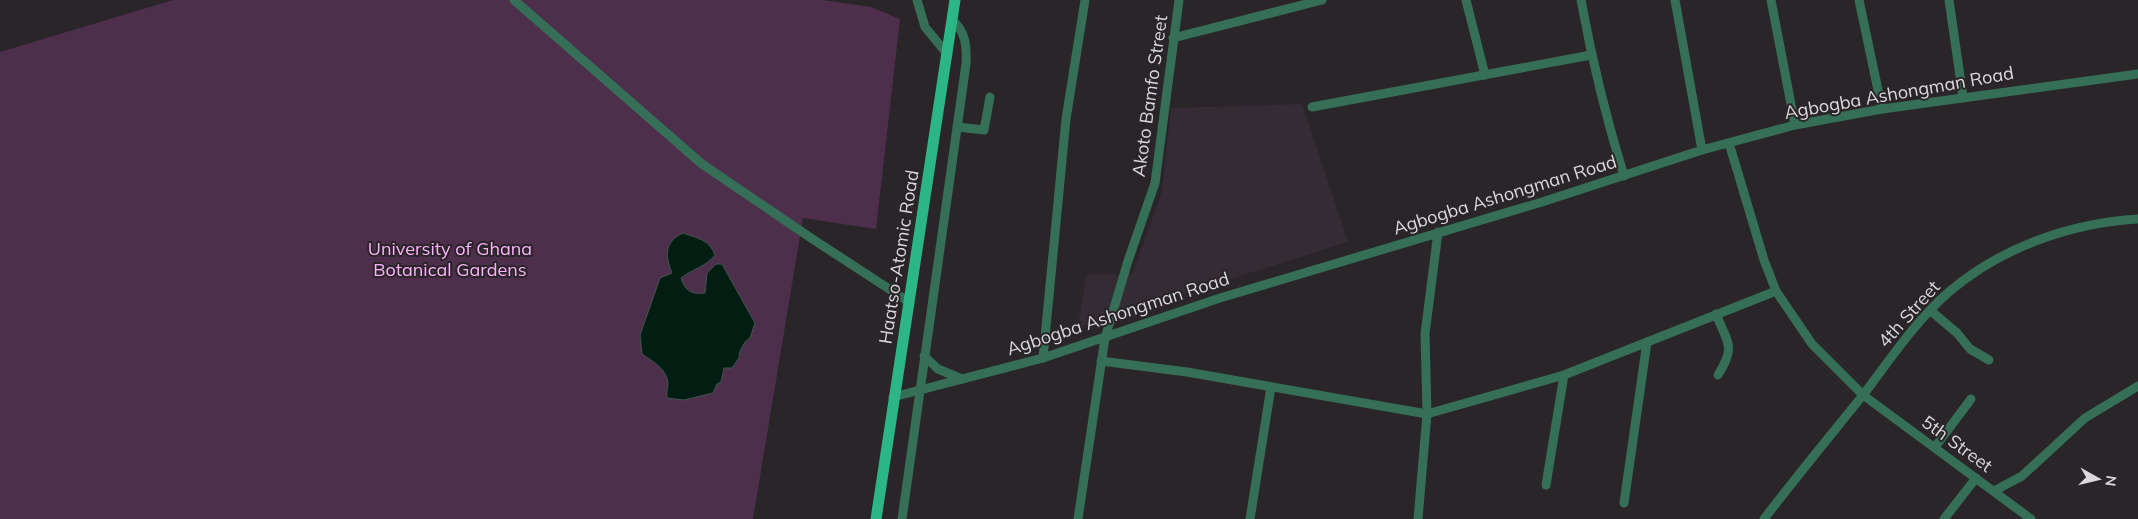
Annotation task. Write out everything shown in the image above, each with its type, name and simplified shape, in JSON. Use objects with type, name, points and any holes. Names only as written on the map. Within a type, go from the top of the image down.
[{"type":"main road","name":"Haatso-Atomic Road","points":[[876,519],[955,0]]},
{"type":"street","points":[[514,0],[702,164],[795,228],[909,302]]},
{"type":"street","points":[[917,0],[925,27],[948,55]]},
{"type":"street","points":[[1043,358],[1066,119],[1085,0]]},
{"type":"street","name":"Akoto Bamfo Street","points":[[1078,519],[1105,338],[1128,261],[1155,183],[1179,0]]},
{"type":"street","points":[[1173,38],[1322,0]]},
{"type":"street","points":[[1466,0],[1485,75]]},
{"type":"street","points":[[1582,0],[1591,55],[1605,116],[1624,176]]},
{"type":"street","points":[[1675,0],[1702,150]]},
{"type":"street","points":[[1772,0],[1795,125]]},
{"type":"street","points":[[1858,0],[1882,109]]},
{"type":"street","points":[[1949,0],[1963,97]]},
{"type":"street","points":[[902,519],[966,50],[963,33],[952,20]]},
{"type":"street","points":[[1312,107],[1591,55]]},
{"type":"street","name":"Agbogba Ashongman Road","points":[[894,397],[1043,358],[1220,298],[1624,176],[1702,150],[1795,125],[1882,109],[2138,74]]},
{"type":"street","points":[[957,127],[984,130],[990,96]]},
{"type":"street","name":"5th Street","points":[[1729,143],[1764,260],[1776,291],[1812,344],[1863,395],[2031,519]]},
{"type":"street","name":"4th Street","points":[[1764,519],[1931,311],[1951,290],[1994,260],[2020,247],[2080,226],[2138,219]]},
{"type":"street","points":[[1418,519],[1427,414],[1426,334],[1438,232]]},
{"type":"street","points":[[1101,361],[1187,372],[1427,414],[1564,375],[1776,291]]},
{"type":"street","points":[[1931,311],[1956,333],[1970,349],[1989,360]]},
{"type":"street","points":[[1716,314],[1729,345],[1728,358],[1718,375]]},
{"type":"street","points":[[1624,504],[1647,342]]},
{"type":"street","points":[[924,356],[938,368],[962,379]]},
{"type":"street","points":[[1546,485],[1564,375]]},
{"type":"street","points":[[1994,491],[2026,473],[2085,418],[2138,386]]},
{"type":"street","points":[[1250,519],[1271,387]]},
{"type":"street","points":[[1935,448],[1970,399]]},
{"type":"street","points":[[1944,519],[1976,478]]},
{"type":"shaded area","points":[[1302,104],[1348,242],[1077,328],[1087,274],[1132,275],[1162,191],[1171,108]]},
{"type":"shaded area","points":[[683,233],[706,243],[715,255],[681,278],[687,289],[693,293],[705,293],[707,273],[716,264],[722,264],[755,323],[750,338],[745,342],[740,351],[739,358],[732,368],[724,368],[721,382],[717,384],[713,393],[684,400],[667,398],[667,378],[658,366],[642,354],[640,335],[660,278],[672,273],[667,255],[669,245]]},
{"type":"green space","name":"University of Ghana Botanical Gardens","points":[[173,0],[823,0],[871,7],[900,19],[876,229],[803,218],[753,519],[0,519],[0,52]]}]
